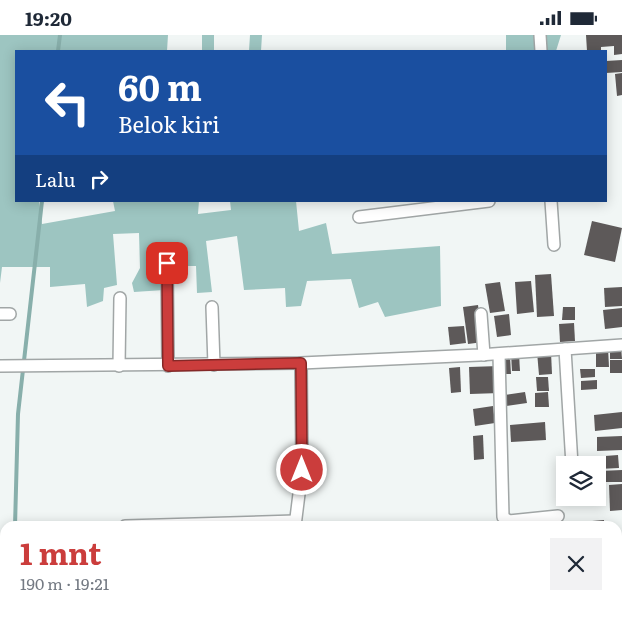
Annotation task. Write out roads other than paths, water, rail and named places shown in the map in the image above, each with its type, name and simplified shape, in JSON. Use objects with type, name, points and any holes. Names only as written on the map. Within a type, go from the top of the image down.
[{"type":"street","points":[[540,35],[541,50]]},
{"type":"street","points":[[360,217],[481,202]]},
{"type":"street","points":[[551,202],[554,245]]},
{"type":"street","points":[[167,263],[168,366]]},
{"type":"street","points":[[119,366],[120,298]]},
{"type":"street","points":[[212,307],[214,365]]},
{"type":"street","points":[[481,314],[484,355]]},
{"type":"street","points":[[0,366],[168,366],[301,363],[484,355],[622,345]]},
{"type":"street","points":[[565,349],[571,456]]},
{"type":"street","points":[[499,354],[502,517],[508,521],[558,516]]},
{"type":"street","points":[[295,521],[302,470],[301,363]]},
{"type":"waterway","points":[[58,50],[60,35]]},
{"type":"waterway","points":[[15,521],[18,414],[42,202]]}]
